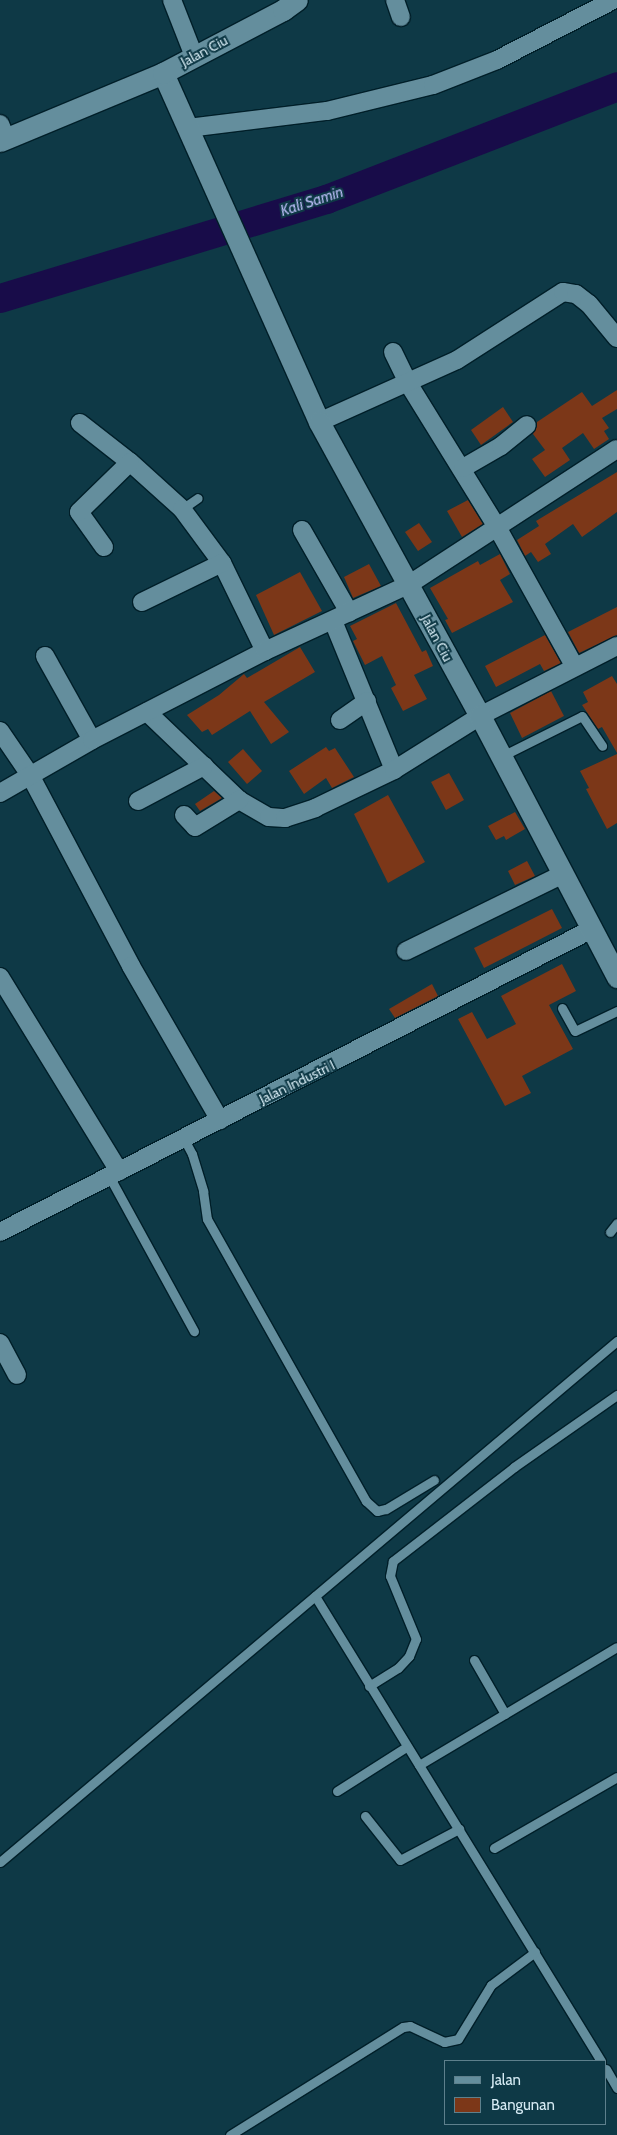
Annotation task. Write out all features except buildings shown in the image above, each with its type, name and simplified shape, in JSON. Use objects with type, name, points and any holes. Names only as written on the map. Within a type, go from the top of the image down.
[{"type":"street","points":[[172,0],[194,56]]},
{"type":"street","name":"Jalan Ciu","points":[[2,135],[163,73],[283,10],[297,0]]},
{"type":"street","points":[[395,0],[401,18]]},
{"type":"street","points":[[163,73],[188,128],[326,111],[433,85],[497,60],[613,0]]},
{"type":"street","name":"Jalan Ciu","points":[[188,128],[319,422],[480,716],[617,977]]},
{"type":"street","points":[[319,422],[468,354],[563,292],[576,294],[589,304],[617,338]]},
{"type":"street","points":[[393,352],[408,383],[498,527],[575,667]]},
{"type":"street","points":[[80,423],[130,462],[182,509],[222,563],[265,651]]},
{"type":"street","points":[[462,468],[501,446],[527,425]]},
{"type":"street","points":[[0,793],[92,740],[265,651],[333,621],[408,584],[617,449]]},
{"type":"street","points":[[104,547],[79,512],[130,462]]},
{"type":"street","points":[[302,530],[349,612]]},
{"type":"street","points":[[142,602],[222,563]]},
{"type":"street","points":[[333,621],[394,770]]},
{"type":"street","points":[[147,712],[240,800],[269,817],[285,818],[315,808],[394,770],[480,716],[617,646]]},
{"type":"street","points":[[45,656],[92,740]]},
{"type":"street","points":[[340,720],[367,702]]},
{"type":"street","points":[[0,731],[30,775],[123,952],[220,1120]]},
{"type":"street","points":[[138,801],[204,766]]},
{"type":"street","points":[[184,814],[195,826],[199,825],[240,800]]},
{"type":"street","points":[[406,951],[563,874]]},
{"type":"street","name":"Jalan Industri I","points":[[0,1232],[592,929]]},
{"type":"street","points":[[0,977],[114,1174]]},
{"type":"street","points":[[0,1343],[17,1375]]},
{"type":"lane","points":[[182,509],[198,498]]},
{"type":"lane","points":[[501,756],[582,716],[602,746]]},
{"type":"lane","points":[[562,1008],[575,1031],[617,1011]]},
{"type":"lane","points":[[184,1139],[192,1154],[203,1191],[207,1220],[366,1501],[378,1511],[386,1509],[434,1480]]},
{"type":"lane","points":[[114,1174],[194,1331]]},
{"type":"lane","points":[[610,1232],[617,1223]]},
{"type":"lane","points":[[0,1862],[282,1621],[315,1596],[617,1341]]},
{"type":"lane","points":[[369,1686],[398,1668],[409,1656],[416,1639],[390,1576],[393,1561],[514,1467],[617,1395]]},
{"type":"lane","points":[[315,1596],[406,1747],[459,1829],[600,2060]]},
{"type":"lane","points":[[419,1765],[617,1648]]},
{"type":"lane","points":[[474,1660],[505,1714]]},
{"type":"lane","points":[[337,1792],[406,1747]]},
{"type":"lane","points":[[494,1848],[617,1777]]},
{"type":"lane","points":[[365,1816],[400,1860],[459,1829]]},
{"type":"lane","points":[[230,2135],[402,2027],[410,2026],[444,2042],[458,2039],[491,1985],[535,1952]]},
{"type":"lane","points":[[607,2071],[617,2088]]},
{"type":"waterway","name":"Kali Samin","points":[[0,298],[326,199],[617,86]]}]
